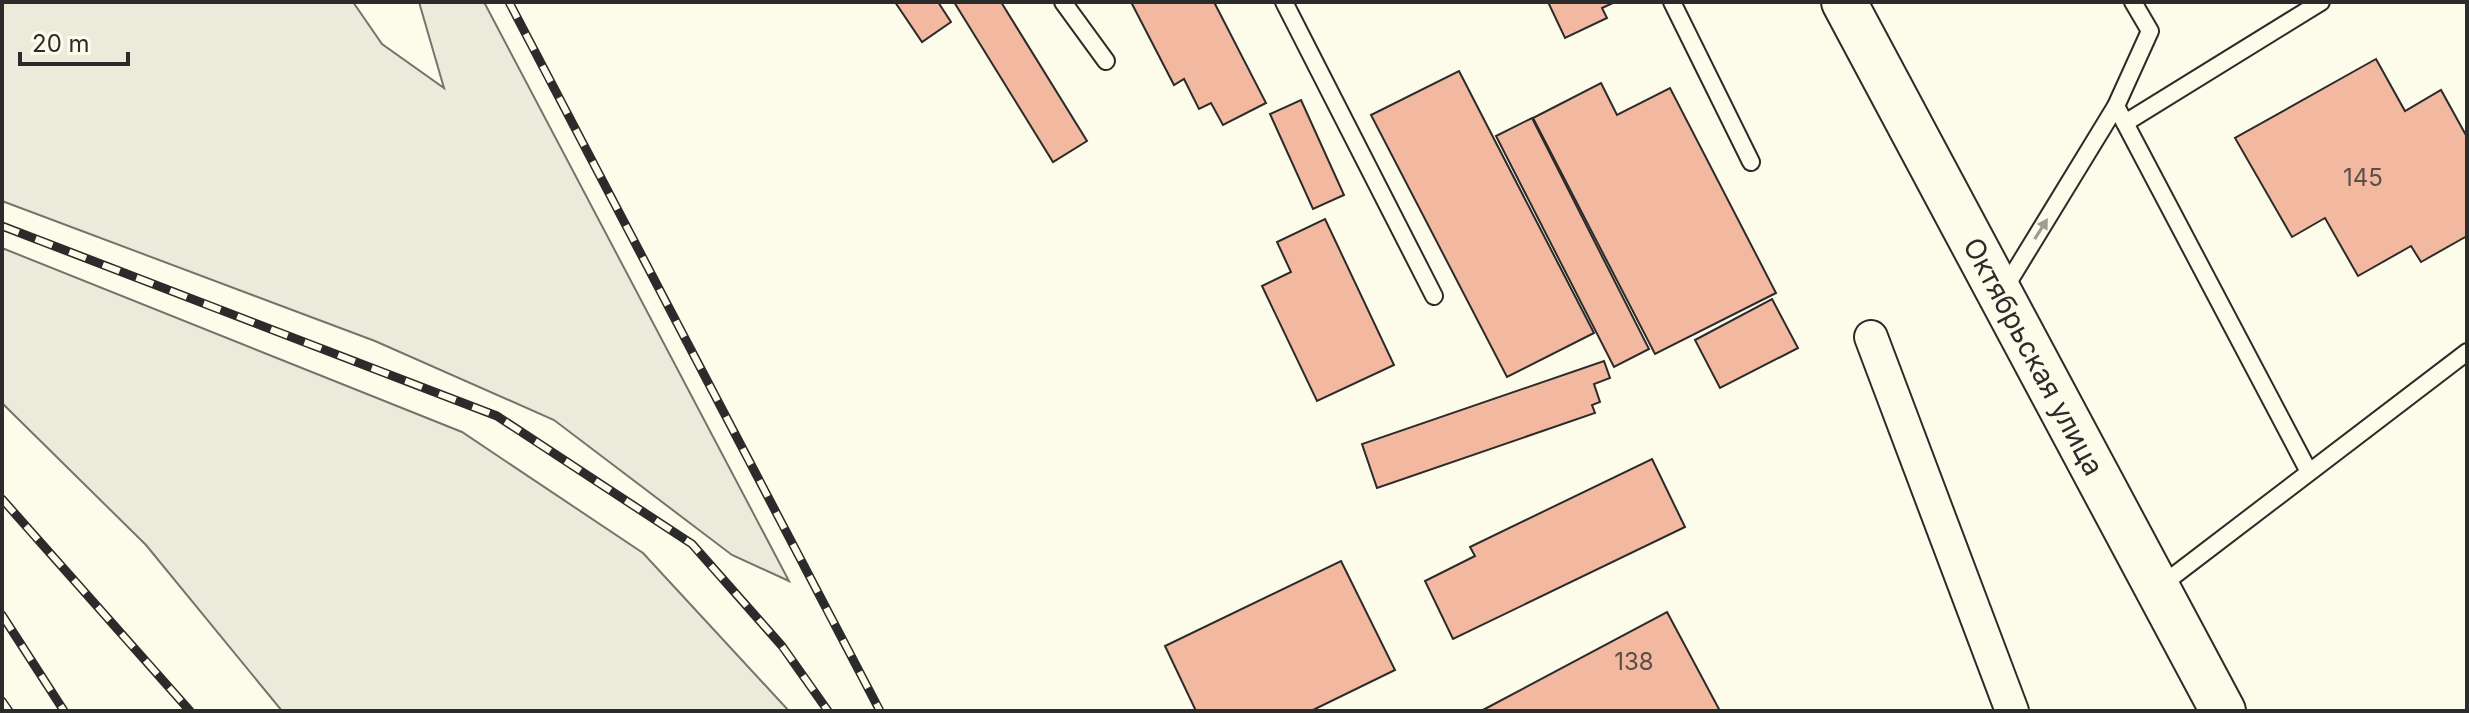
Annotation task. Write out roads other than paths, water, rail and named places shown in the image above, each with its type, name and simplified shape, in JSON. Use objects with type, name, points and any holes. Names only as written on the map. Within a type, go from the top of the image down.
[{"type":"main road","name":"Октябрьская улица","points":[[1844,2],[2223,711]]},
{"type":"street","points":[[1871,337],[2012,711]]},
{"type":"lane","points":[[1063,2],[1106,61]]},
{"type":"lane","points":[[1284,2],[1434,296]]},
{"type":"lane","points":[[1672,2],[1751,162]]},
{"type":"lane","points":[[2000,296],[2116,106],[2150,31],[2133,2]]},
{"type":"lane","points":[[2125,123],[2321,2]]},
{"type":"lane","points":[[2116,106],[2309,472]]},
{"type":"lane","points":[[2157,588],[2467,352]]},
{"type":"railway","points":[[509,2],[880,711]]},
{"type":"railway","points":[[2,226],[497,416],[692,544],[782,646],[828,711]]},
{"type":"railway","points":[[2,499],[190,711]]},
{"type":"railway","points":[[2,615],[64,711]]},
{"type":"railway","points":[[2,701],[9,711]]}]
